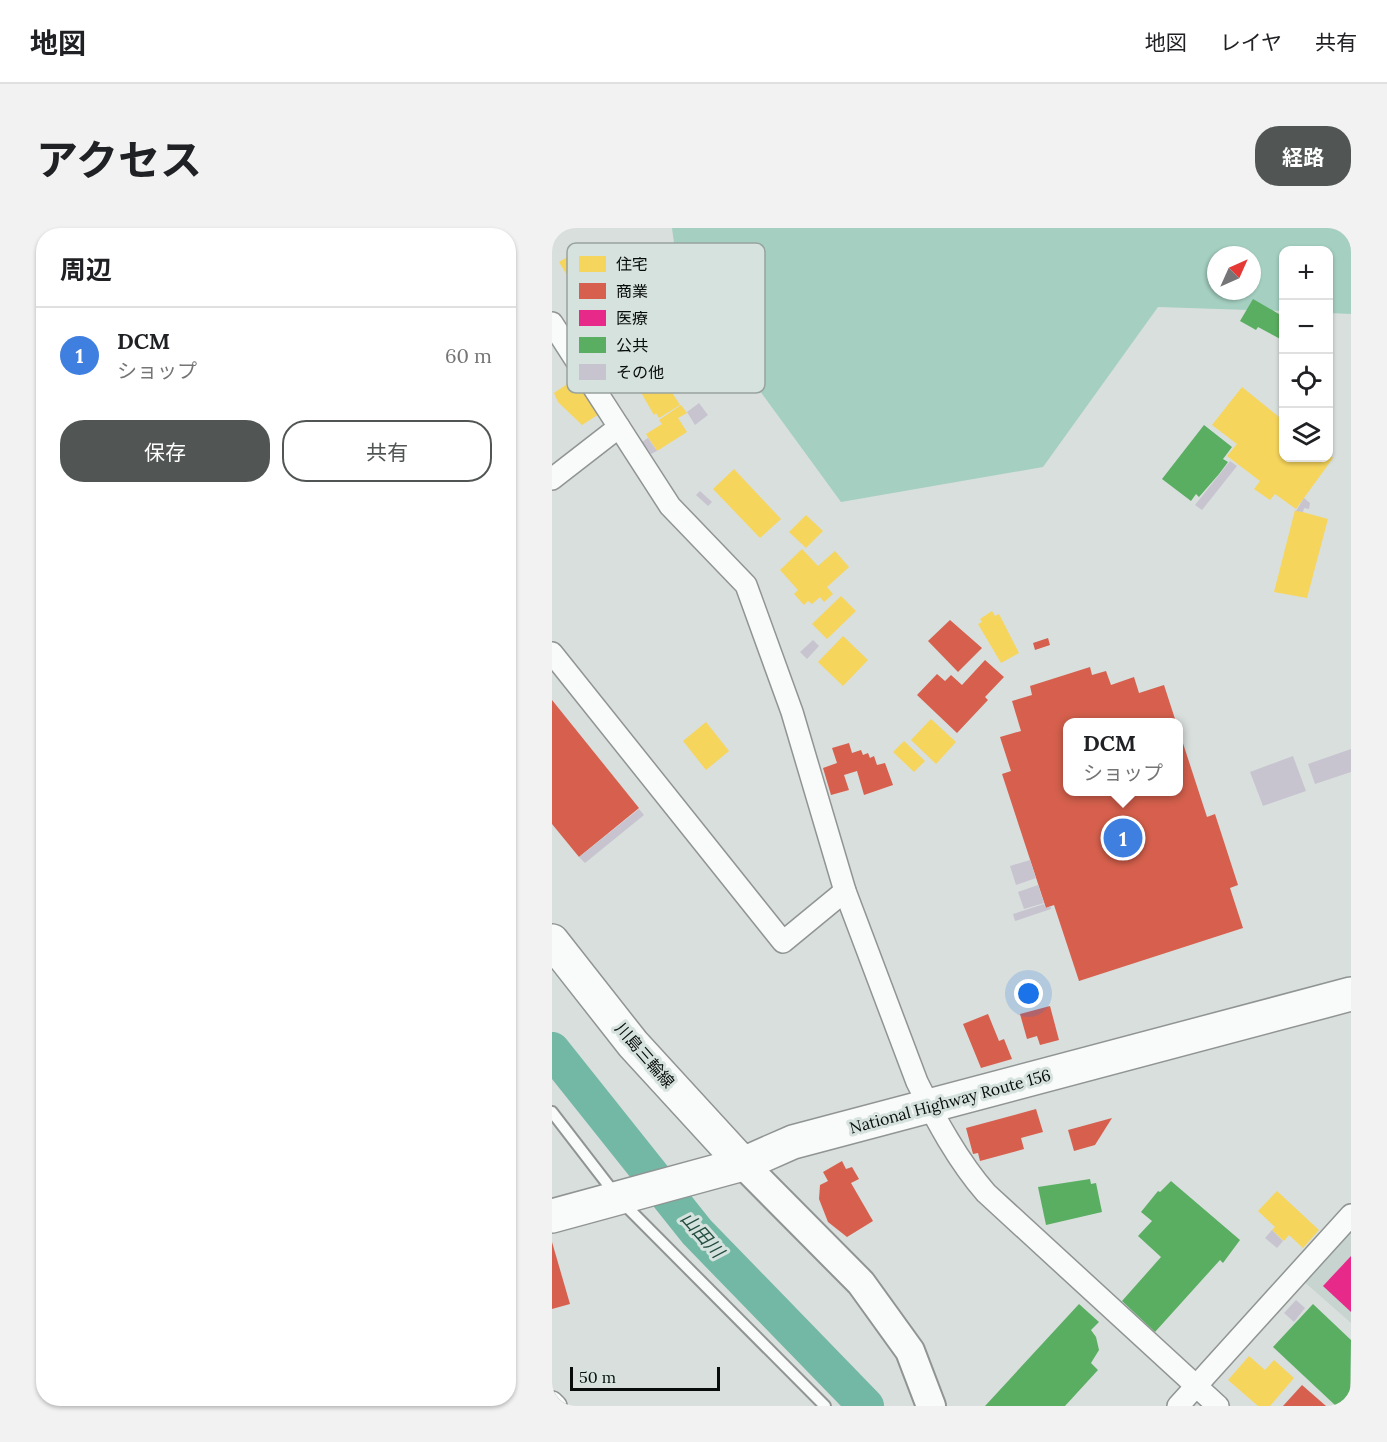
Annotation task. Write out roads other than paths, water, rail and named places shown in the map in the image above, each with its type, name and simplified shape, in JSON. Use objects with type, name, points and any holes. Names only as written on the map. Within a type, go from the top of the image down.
[{"type":"main road","name":"川島三輪線","points":[[552,941],[633,1044],[744,1164]]},
{"type":"main road","name":"National Highway Route 156","points":[[552,1216],[744,1164],[793,1142],[930,1108],[1351,994]]},
{"type":"street","points":[[552,323],[567,346]]},
{"type":"street","points":[[597,393],[670,506],[746,585],[792,712],[845,891],[930,1108],[971,1176],[986,1193],[1218,1406]]},
{"type":"street","points":[[552,479],[619,427]]},
{"type":"street","points":[[552,653],[783,942],[845,891]]},
{"type":"street","points":[[744,1164],[861,1283],[910,1351],[931,1406]]},
{"type":"street","points":[[1178,1406],[1351,1215]]},
{"type":"street","points":[[552,1402],[556,1406]]},
{"type":"lane","points":[[552,1112],[625,1197],[825,1406]]},
{"type":"waterway","name":"山田川","points":[[552,1050],[697,1232],[866,1406]]},
{"type":"place","name":"DCM","points":[[1123,838]]}]
